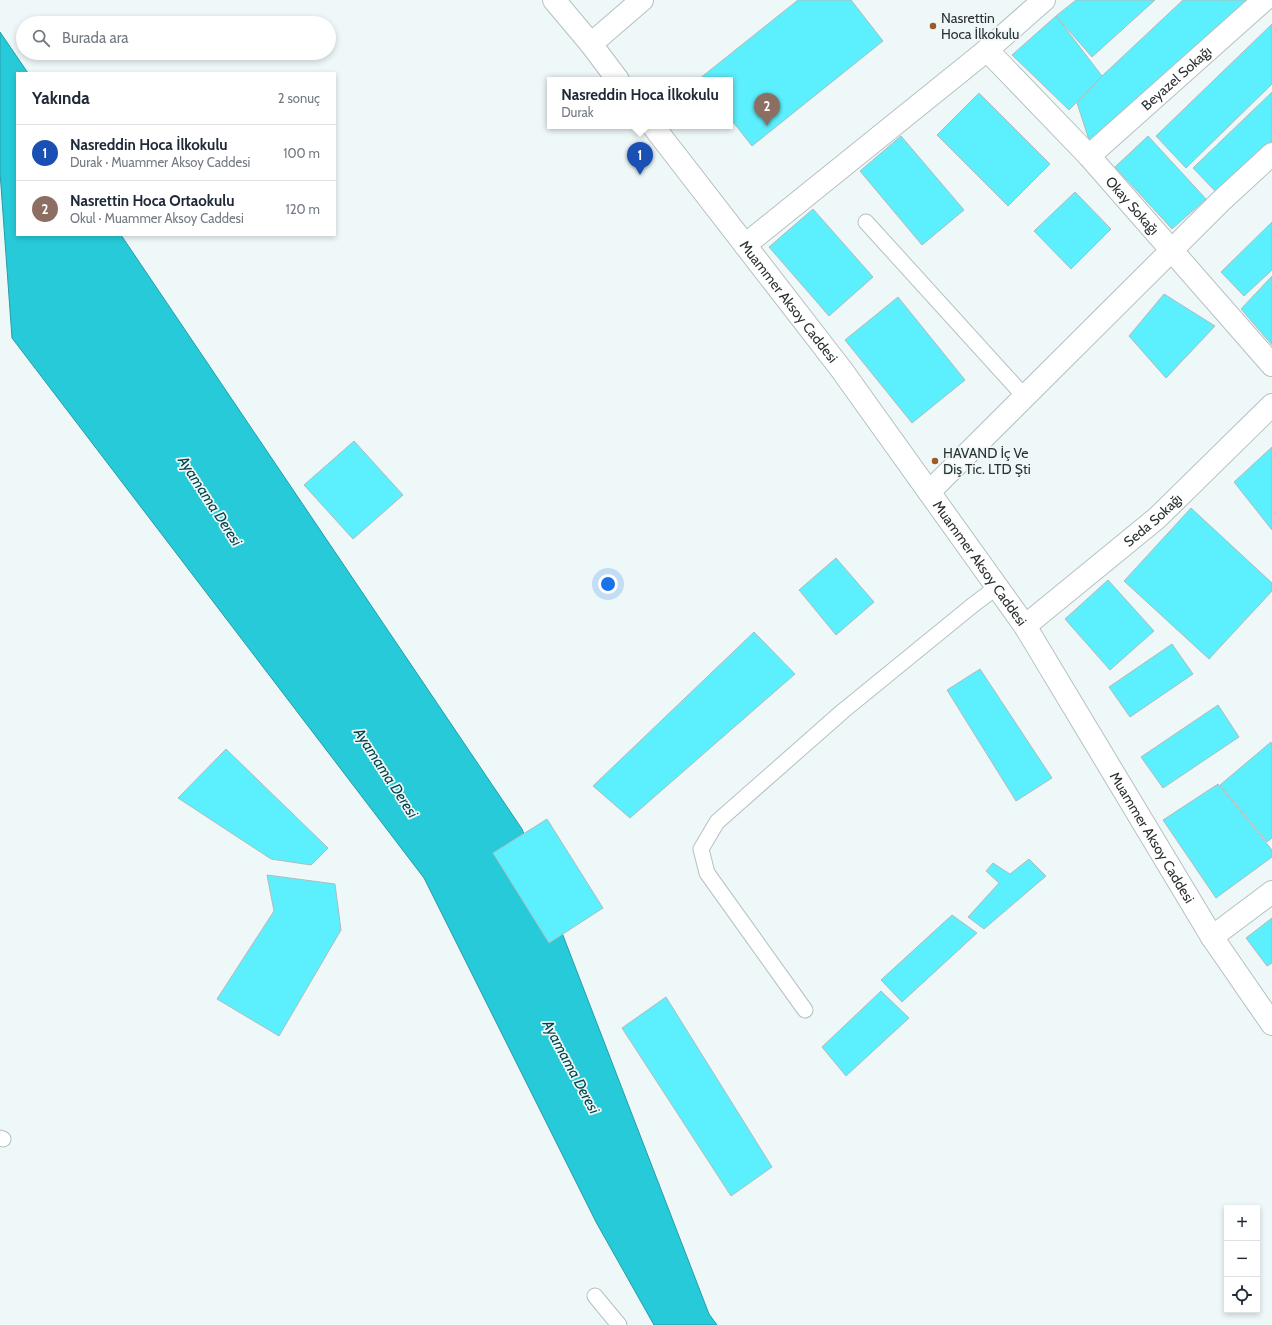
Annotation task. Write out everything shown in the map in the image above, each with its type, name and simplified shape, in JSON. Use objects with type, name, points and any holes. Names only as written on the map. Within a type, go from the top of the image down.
[{"type":"street","points":[[554,0],[591,44],[616,77]]},
{"type":"street","points":[[591,44],[642,0]]},
{"type":"street","points":[[745,245],[987,50],[1044,0]]},
{"type":"street","name":"Beyazel Sokağı","points":[[1089,156],[1264,0]]},
{"type":"street","name":"Okay Sokağı","points":[[987,50],[1089,156],[1272,366]]},
{"type":"street","name":"Muammer Aksoy Caddesi","points":[[655,129],[841,369],[1025,626],[1212,937],[1272,1024]]},
{"type":"street","points":[[929,492],[1241,182],[1272,154]]},
{"type":"street","name":"Seda Sokağı","points":[[1025,626],[1157,518],[1272,405]]},
{"type":"street","points":[[1212,937],[1272,892]]},
{"type":"lane","points":[[866,222],[1025,397]]},
{"type":"lane","points":[[805,1010],[707,873],[701,849],[717,822],[843,710],[997,587]]},
{"type":"lane","points":[[595,1296],[619,1325]]},
{"type":"water","name":"Ayamama Deresi","points":[[0,32],[16,55],[16,60],[19,60],[27,72],[16,72],[16,236],[122,236],[522,829],[709,1314],[717,1325],[654,1325],[596,1222],[424,878],[12,338],[0,172]]},
{"type":"building","points":[[798,0],[851,0],[883,41],[752,146],[733,122],[733,77],[702,77]]},
{"type":"building","points":[[1076,0],[1155,0],[1092,57],[1056,16]]},
{"type":"building","points":[[1183,0],[1250,0],[1090,143],[1077,103],[1102,76]]},
{"type":"building","points":[[1056,16],[1102,76],[1069,110],[1012,55]]},
{"type":"building","points":[[1272,24],[1272,84],[1186,168],[1156,136]]},
{"type":"building","points":[[1272,92],[1272,141],[1217,193],[1193,168]]},
{"type":"building","points":[[979,93],[1050,164],[1008,206],[937,135]]},
{"type":"building","points":[[901,136],[964,210],[922,245],[860,171]]},
{"type":"building","points":[[1148,136],[1206,199],[1172,229],[1115,167]]},
{"type":"building","points":[[1075,192],[1111,229],[1071,269],[1034,231]]},
{"type":"building","points":[[813,209],[873,277],[829,316],[769,247]]},
{"type":"building","points":[[1272,222],[1272,270],[1244,296],[1221,272]]},
{"type":"building","points":[[1272,276],[1272,345],[1241,309]]},
{"type":"building","points":[[1164,294],[1215,326],[1166,378],[1129,336]]},
{"type":"building","points":[[898,297],[965,380],[912,423],[845,340]]},
{"type":"building","points":[[354,441],[403,495],[353,539],[304,485]]},
{"type":"building","points":[[1272,447],[1272,530],[1234,482]]},
{"type":"building","points":[[1191,508],[1272,583],[1272,591],[1209,659],[1124,581]]},
{"type":"building","points":[[836,558],[874,602],[836,635],[799,590]]},
{"type":"building","points":[[1108,580],[1154,631],[1110,670],[1065,619]]},
{"type":"building","points":[[754,632],[795,674],[630,818],[593,786]]},
{"type":"building","points":[[1172,644],[1193,674],[1130,717],[1109,687]]},
{"type":"building","points":[[980,669],[1052,778],[1016,801],[947,690]]},
{"type":"building","points":[[1218,705],[1239,737],[1163,788],[1141,757]]},
{"type":"building","points":[[1271,742],[1272,838],[1267,842],[1220,785]]},
{"type":"building","points":[[226,749],[328,848],[311,865],[271,859],[178,798]]},
{"type":"building","points":[[1218,784],[1272,850],[1272,857],[1216,898],[1163,820]]},
{"type":"building","points":[[547,819],[603,908],[549,943],[493,853]]},
{"type":"building","points":[[1029,859],[1046,876],[984,929],[968,917],[999,883],[986,871],[993,863],[1010,874]]},
{"type":"building","points":[[267,875],[335,884],[341,930],[279,1036],[217,999],[274,911]]},
{"type":"building","points":[[952,915],[977,933],[902,1002],[881,980]]},
{"type":"building","points":[[1272,918],[1272,963],[1267,966],[1246,938]]},
{"type":"building","points":[[881,991],[909,1018],[846,1076],[822,1047]]},
{"type":"building","points":[[666,997],[772,1167],[731,1196],[622,1028]]},
{"type":"place","name":"Nasrettin Hoca İlkokulu","points":[[933,26]]},
{"type":"place","name":"Nasrettin Hoca Ortaokulu","points":[[767,126]]},
{"type":"place","name":"Nasreddin Hoca İlkokulu","points":[[640,175]]},
{"type":"place","name":"HAVAND İç Ve Diş Tic. LTD Şti","points":[[935,461]]}]
